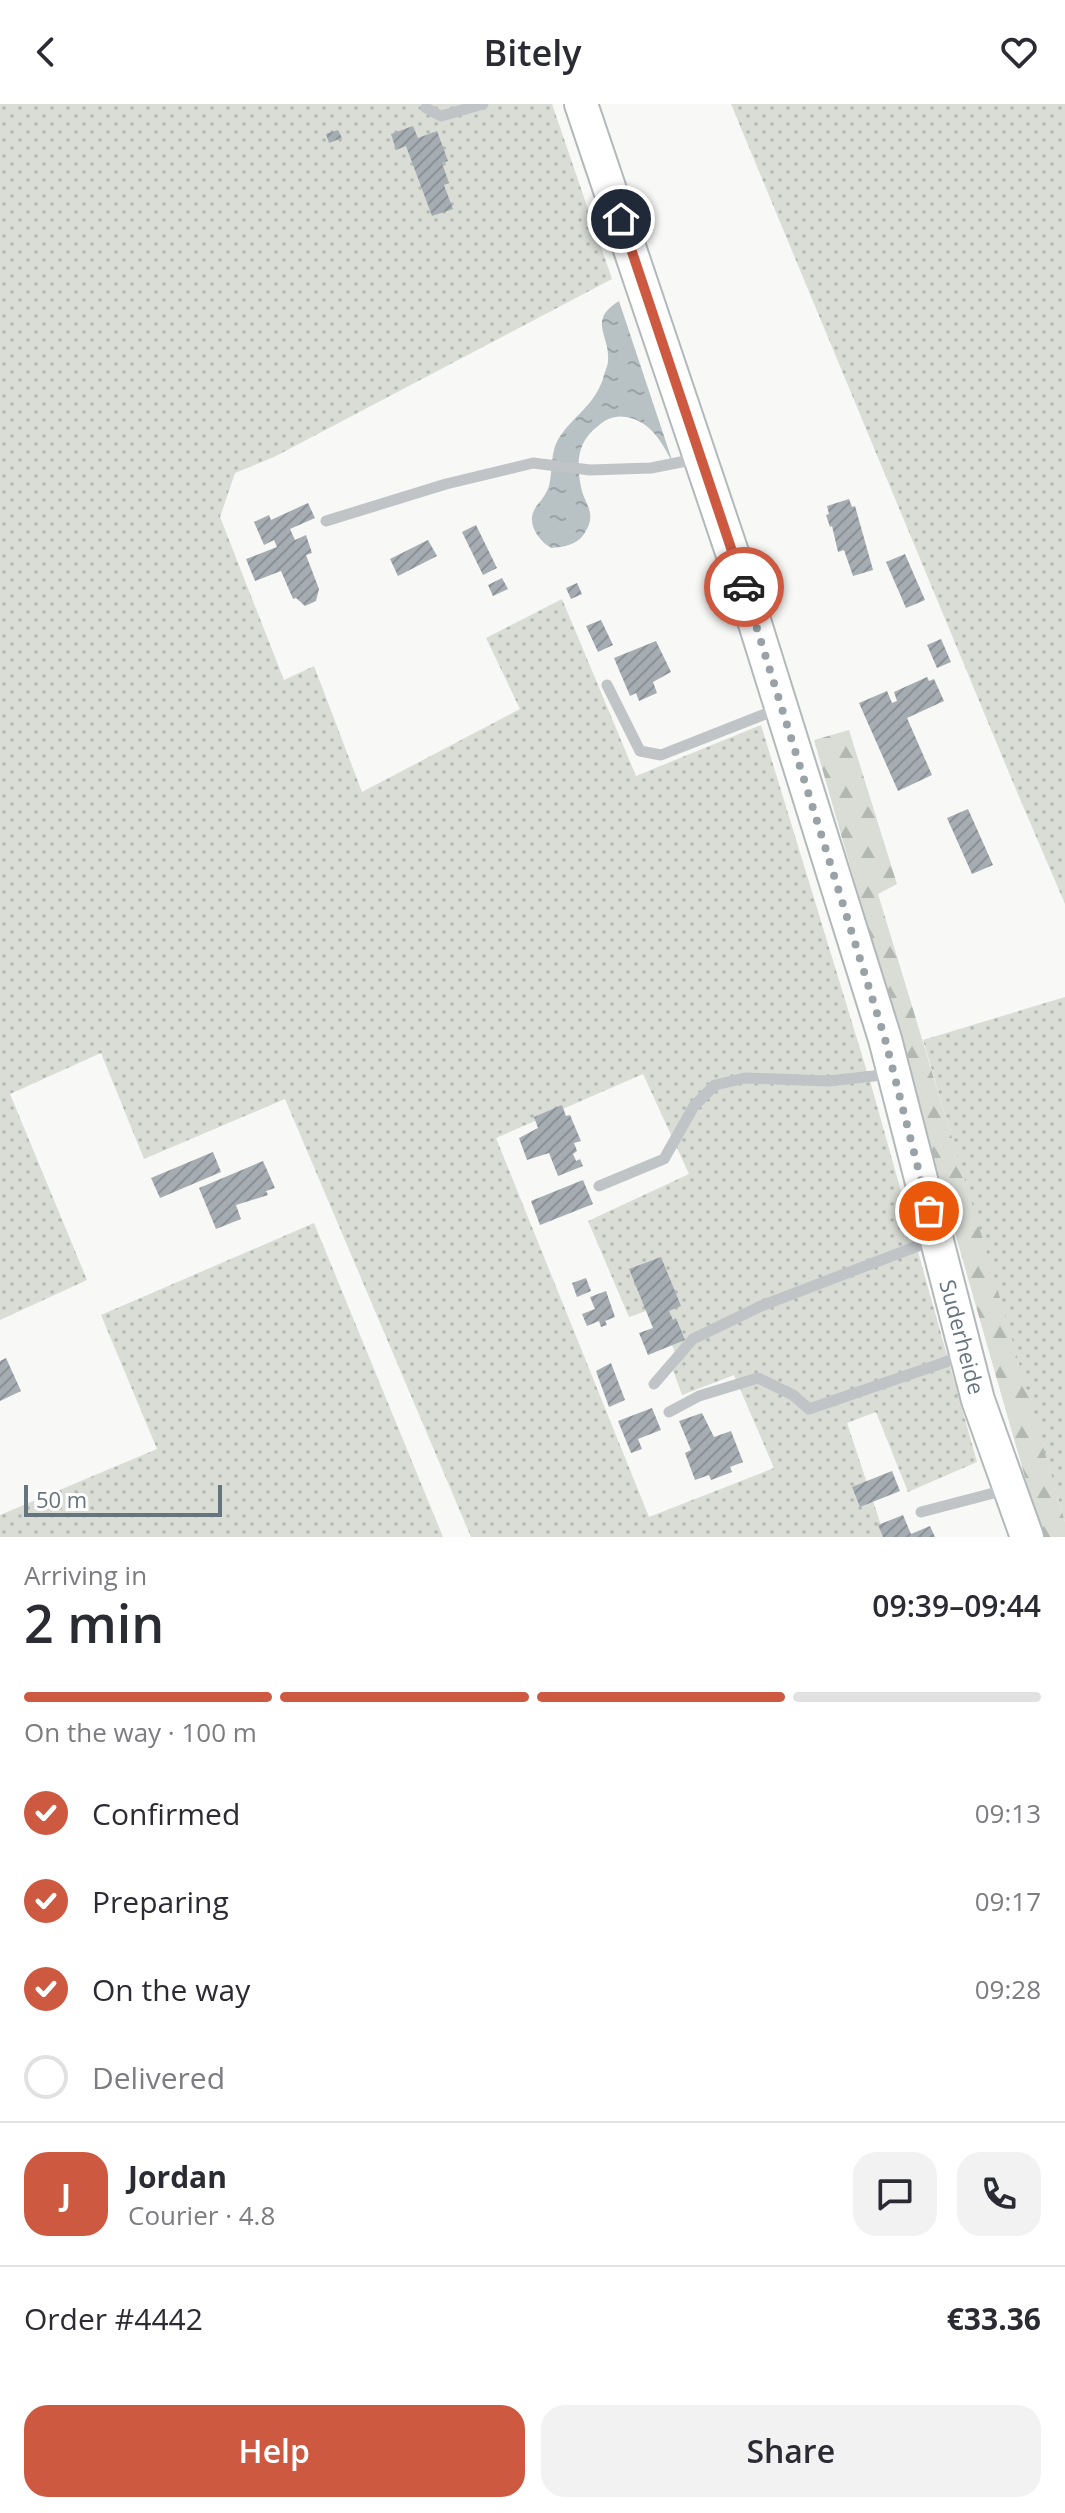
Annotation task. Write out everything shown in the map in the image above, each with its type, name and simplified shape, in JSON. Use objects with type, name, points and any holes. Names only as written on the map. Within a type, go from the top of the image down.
[{"type":"street","name":"Suderheide","points":[[581,104],[782,708],[893,1069],[978,1400],[1027,1537]]},
{"type":"lane","points":[[426,108],[441,116],[483,104]]},
{"type":"lane","points":[[326,521],[446,484],[533,463],[590,470],[651,468],[701,458]]},
{"type":"lane","points":[[607,685],[640,751],[661,755],[782,708]]},
{"type":"lane","points":[[599,1186],[664,1159],[694,1106],[715,1085],[745,1078],[828,1081],[874,1076],[893,1069]]},
{"type":"lane","points":[[654,1384],[693,1339],[761,1306],[936,1239]]},
{"type":"lane","points":[[669,1412],[699,1396],[758,1378],[793,1395],[809,1409],[966,1355]]},
{"type":"lane","points":[[921,1512],[1009,1489]]},
{"type":"green space","points":[[0,104],[552,104],[612,279],[274,457],[235,473],[220,517],[284,680],[314,666],[362,792],[520,709],[486,638],[562,599],[636,776],[761,725],[872,1088],[977,1462],[908,1492],[876,1412],[847,1423],[885,1537],[471,1537],[285,1099],[144,1159],[101,1053],[10,1094],[87,1280],[0,1320]],"holes":[[[643,1074],[689,1174],[588,1221],[629,1317],[657,1307],[679,1363],[673,1370],[682,1395],[734,1375],[774,1468],[649,1517],[496,1138]]]},
{"type":"green space","points":[[731,104],[1065,104],[1065,904],[1017,792]]},
{"type":"green space","points":[[849,730],[897,884],[878,894],[987,1253],[1065,1522],[1065,1537],[1042,1537],[814,740]]},
{"type":"green space","points":[[1065,997],[1065,1522],[923,1040]]},
{"type":"green space","points":[[314,1223],[443,1537],[0,1537],[0,1515],[157,1449],[101,1315]]},
{"type":"water","points":[[619,301],[673,463],[655,434],[635,419],[611,418],[601,424],[586,439],[579,461],[581,487],[590,515],[588,527],[574,543],[551,548],[534,530],[533,513],[549,486],[554,449],[559,438],[599,389],[608,361],[602,322],[609,308]]},
{"type":"building","points":[[413,126],[418,138],[437,131],[448,161],[442,163],[449,183],[444,185],[453,209],[432,216],[406,146],[396,150],[391,134]]},
{"type":"building","points":[[338,130],[342,138],[329,143],[326,134]]},
{"type":"building","points":[[849,499],[852,507],[855,506],[873,570],[853,576],[844,550],[838,552],[826,515],[829,514],[827,506]]},
{"type":"building","points":[[308,503],[315,518],[290,529],[295,540],[306,535],[312,553],[306,555],[319,589],[316,601],[305,606],[293,599],[281,571],[255,581],[246,559],[277,547],[274,540],[264,545],[254,522],[269,515],[271,520]]},
{"type":"building","points":[[476,525],[497,568],[483,575],[462,532]]},
{"type":"building","points":[[428,540],[437,556],[398,576],[390,559]]},
{"type":"building","points":[[905,554],[925,600],[906,608],[886,562]]},
{"type":"building","points":[[502,578],[508,589],[493,596],[488,585]]},
{"type":"building","points":[[577,583],[582,594],[571,599],[566,588]]},
{"type":"building","points":[[601,620],[613,645],[598,652],[586,626]]},
{"type":"building","points":[[941,639],[951,662],[937,668],[927,645]]},
{"type":"building","points":[[656,641],[671,672],[653,682],[657,693],[639,701],[636,693],[630,696],[614,658]]},
{"type":"building","points":[[927,677],[929,681],[934,679],[944,701],[907,718],[932,775],[898,791],[859,703],[887,691],[892,703],[897,701],[894,692]]},
{"type":"building","points":[[968,809],[993,865],[972,874],[947,818]]},
{"type":"building","points":[[562,1105],[566,1116],[570,1115],[581,1141],[574,1143],[577,1151],[573,1154],[583,1166],[558,1176],[549,1153],[527,1160],[519,1138],[538,1128],[534,1117]]},
{"type":"building","points":[[213,1152],[221,1172],[160,1198],[151,1178]]},
{"type":"building","points":[[263,1161],[275,1188],[266,1191],[268,1195],[236,1205],[241,1219],[216,1229],[199,1188]]},
{"type":"building","points":[[583,1180],[593,1204],[540,1225],[531,1201]]},
{"type":"building","points":[[661,1257],[681,1306],[669,1311],[673,1320],[676,1318],[685,1340],[648,1355],[639,1333],[653,1328],[629,1269]]},
{"type":"building","points":[[586,1278],[591,1291],[577,1297],[572,1283]]},
{"type":"building","points":[[606,1291],[615,1317],[605,1321],[607,1325],[601,1327],[599,1321],[587,1326],[582,1314],[595,1309],[590,1297]]},
{"type":"building","points":[[6,1358],[21,1391],[0,1401],[0,1361]]},
{"type":"building","points":[[611,1363],[625,1400],[609,1407],[596,1371]]},
{"type":"building","points":[[652,1408],[661,1430],[638,1439],[642,1449],[631,1453],[618,1421]]},
{"type":"building","points":[[702,1413],[714,1437],[731,1431],[743,1462],[730,1467],[732,1472],[711,1480],[709,1475],[695,1480],[685,1453],[691,1450],[679,1421]]},
{"type":"building","points":[[892,1471],[900,1491],[860,1507],[852,1487]]},
{"type":"building","points":[[903,1515],[911,1534],[930,1526],[935,1537],[883,1537],[878,1525]]},
{"type":"way so far","points":[[744,587],[885,1039],[929,1211]]},
{"type":"route","points":[[621,219],[744,587]]}]
